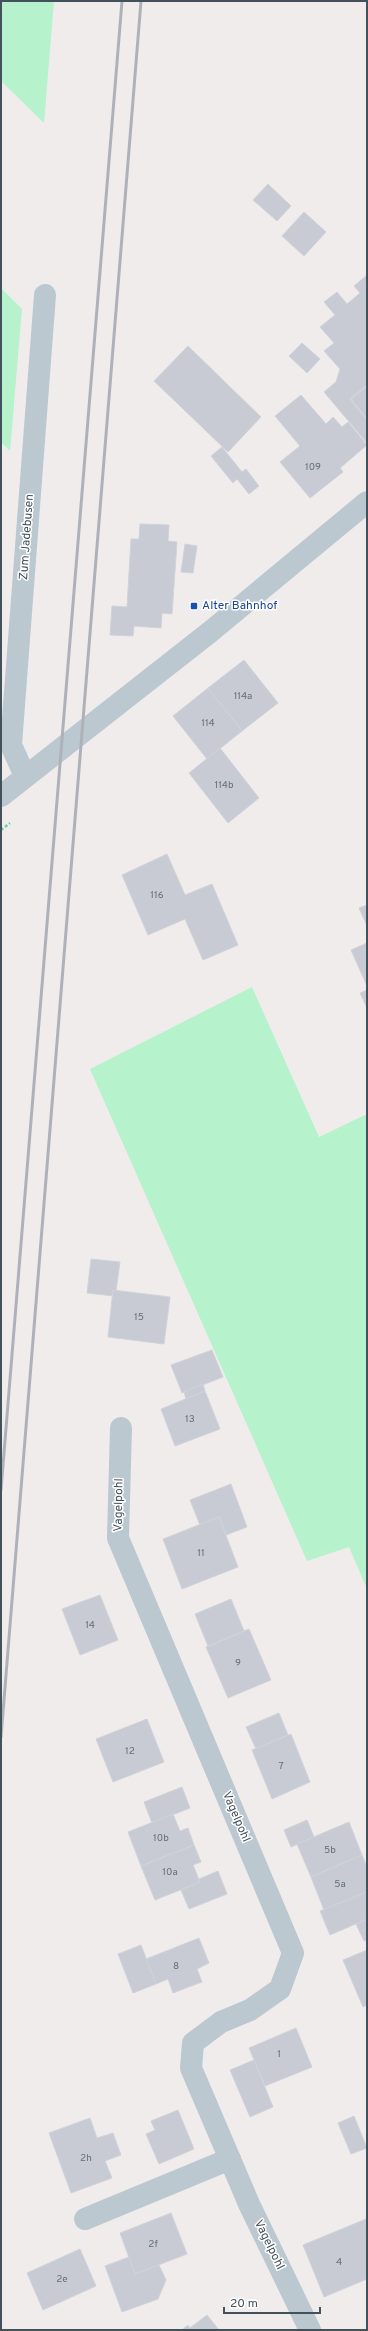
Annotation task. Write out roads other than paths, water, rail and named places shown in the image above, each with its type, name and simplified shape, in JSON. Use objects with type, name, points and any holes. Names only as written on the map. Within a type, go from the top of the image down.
[{"type":"street","name":"Zum Jadebusen","points":[[25,776],[11,745],[45,295]]},
{"type":"street","points":[[1,796],[210,632],[367,502]]},
{"type":"street","name":"Vagelpohl","points":[[121,1428],[118,1538],[293,1953],[280,1989],[250,2010],[221,2022],[193,2043],[191,2068],[249,2204],[310,2330]]},
{"type":"street","points":[[85,2219],[230,2159]]},
{"type":"railway","points":[[1,1490],[122,1]]},
{"type":"railway","points":[[1,1737],[141,1]]},
{"type":"place","name":"Alter Bahnhof","points":[[194,606]]}]
